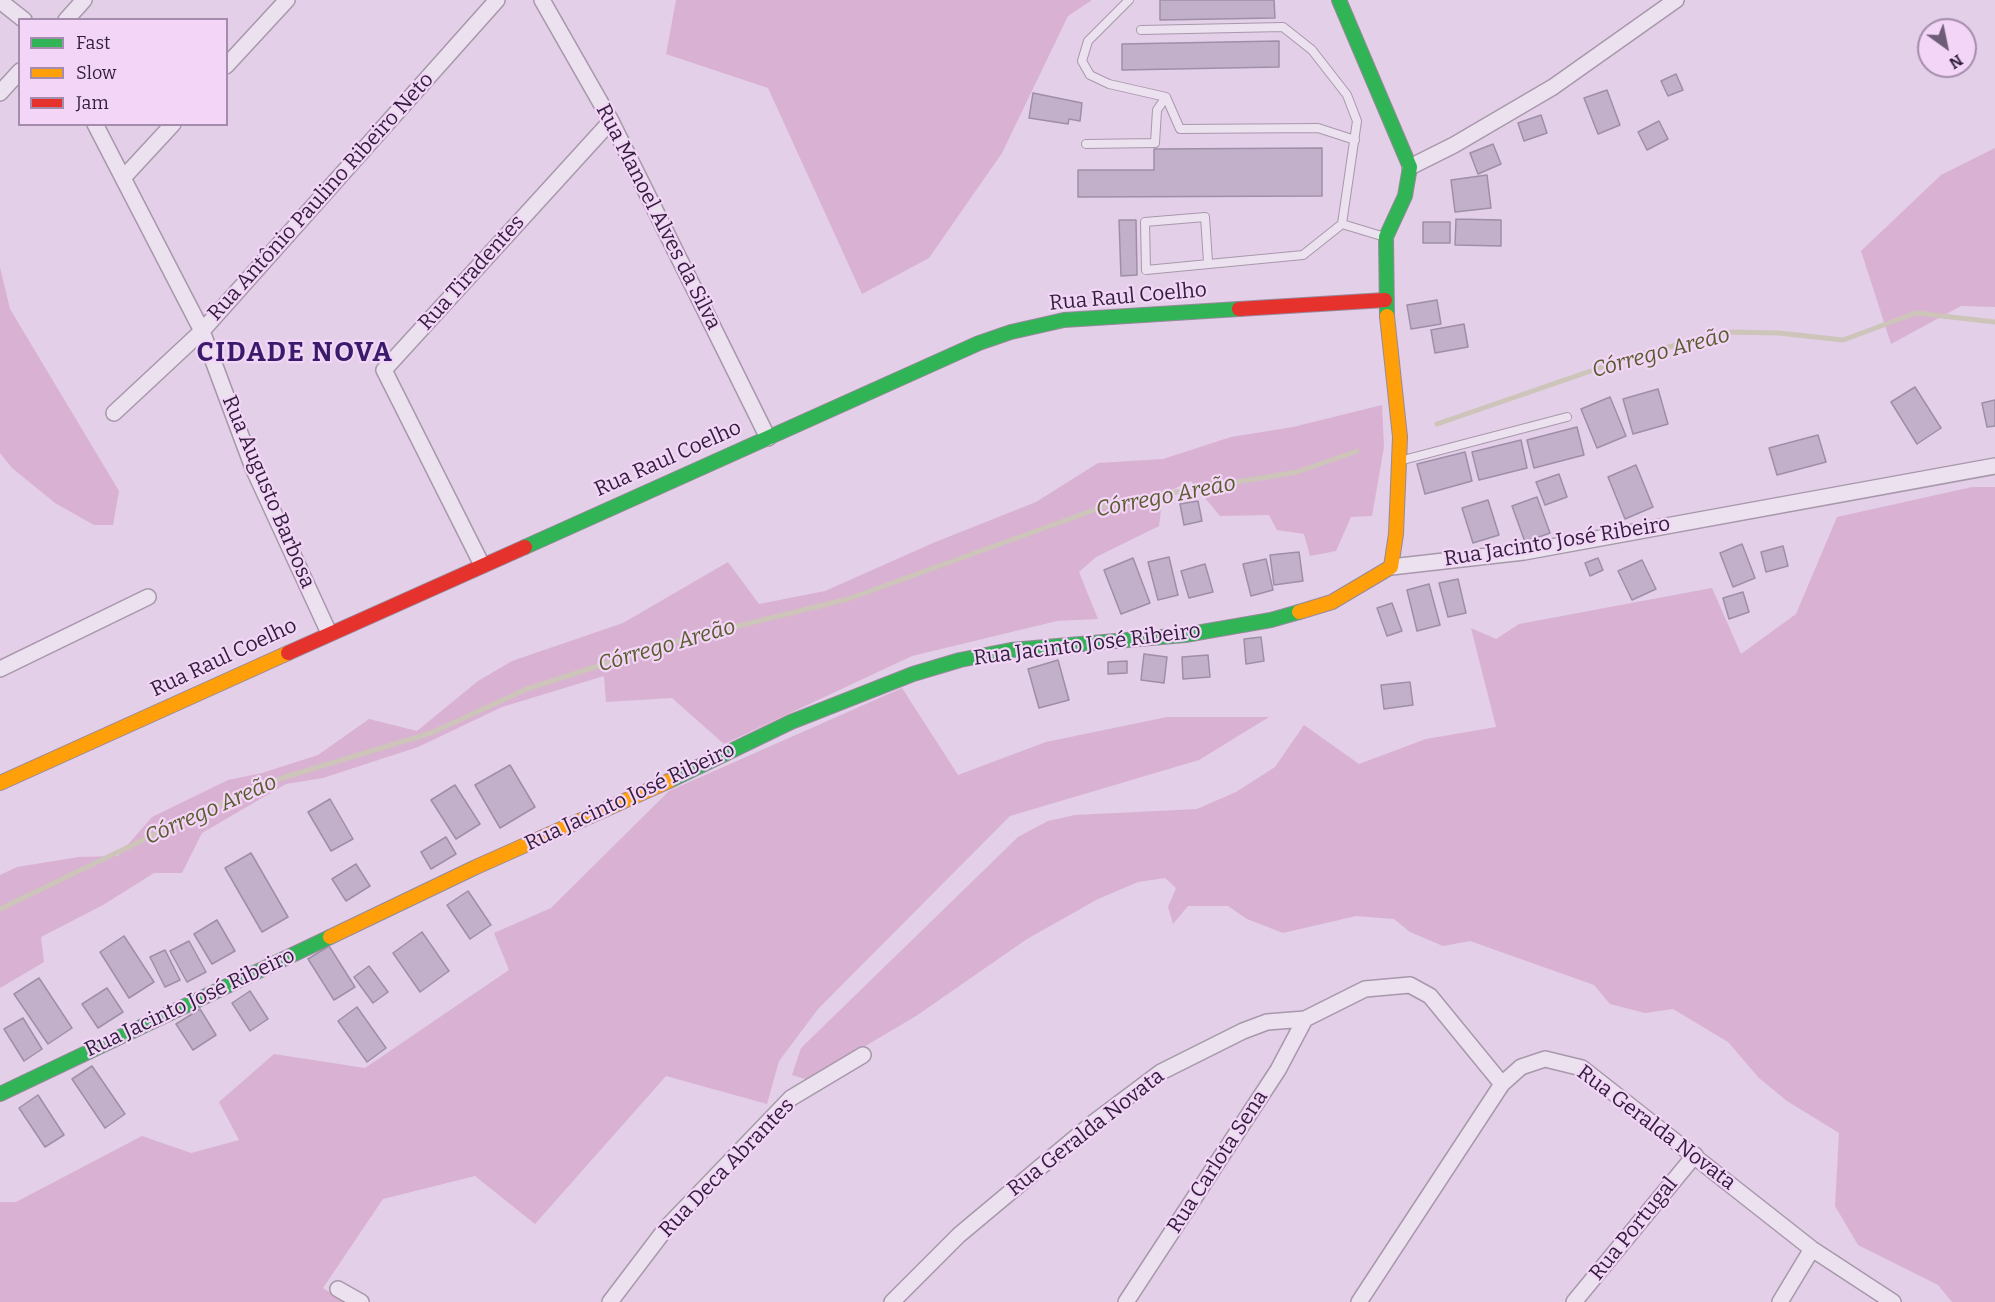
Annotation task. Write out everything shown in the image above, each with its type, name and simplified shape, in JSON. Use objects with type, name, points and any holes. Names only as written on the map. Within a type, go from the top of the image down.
[{"type":"street","points":[[68,18],[84,0]]},
{"type":"street","points":[[228,64],[288,0]]},
{"type":"street","name":"Rua Antônio Paulino Ribeiro Neto","points":[[114,413],[202,331],[496,0]]},
{"type":"street","name":"Rua Manoel Alves da Silva","points":[[542,0],[610,121],[768,438]]},
{"type":"street","points":[[1339,0],[1410,167],[1405,196],[1386,237],[1385,300],[1400,437],[1396,534],[1391,567]]},
{"type":"street","points":[[1410,167],[1454,145],[1553,87],[1658,6],[1676,0]]},
{"type":"street","points":[[0,1],[21,18]]},
{"type":"street","points":[[0,93],[18,73]]},
{"type":"street","name":"Rua Tiradentes","points":[[482,565],[384,370],[610,121]]},
{"type":"street","name":"Rua Augusto Barbosa","points":[[96,126],[202,331],[253,468],[329,633]]},
{"type":"street","points":[[124,177],[171,126]]},
{"type":"street","name":"Rua Raul Coelho","points":[[0,783],[329,633],[979,343],[1064,320],[1385,300]]},
{"type":"street","name":"Rua Jacinto José Ribeiro","points":[[0,1094],[476,867],[692,771],[790,722],[913,674],[960,660],[1011,650],[1185,635],[1271,620],[1332,602],[1391,567],[1524,552],[1995,466]]},
{"type":"street","points":[[0,669],[148,597]]},
{"type":"street","name":"Rua Geralda Novata","points":[[892,1302],[959,1234],[1093,1123],[1161,1072],[1244,1031],[1267,1023],[1305,1019],[1365,989],[1410,985],[1430,996],[1502,1084],[1521,1067],[1533,1061],[1545,1059],[1575,1066],[1695,1155],[1873,1297],[1893,1302]]},
{"type":"street","name":"Rua Carlota Sena","points":[[1126,1302],[1278,1070],[1305,1019]]},
{"type":"street","name":"Rua Deca Abrantes","points":[[610,1302],[667,1227],[791,1098],[863,1055]]},
{"type":"street","points":[[1359,1302],[1502,1084]]},
{"type":"street","name":"Rua Portugal","points":[[1574,1302],[1695,1155]]},
{"type":"street","points":[[1780,1302],[1812,1249]]},
{"type":"street","points":[[338,1288],[360,1302]]},
{"type":"lane","points":[[1129,0],[1088,41],[1082,61],[1090,75],[1109,84],[1166,97]]},
{"type":"lane","points":[[1141,30],[1283,27],[1312,50],[1347,95],[1357,121],[1342,224],[1303,255],[1208,262],[1146,270],[1145,222],[1205,217],[1208,262]]},
{"type":"lane","points":[[1166,97],[1180,129],[1318,128],[1355,140]]},
{"type":"lane","points":[[1086,144],[1155,143],[1157,110],[1166,97]]},
{"type":"lane","points":[[1342,224],[1386,237]]},
{"type":"lane","points":[[1399,461],[1567,417]]},
{"type":"shaded area","points":[[676,0],[1092,0],[1068,16],[1002,153],[929,258],[862,294],[768,88],[666,54]]},
{"type":"shaded area","points":[[1995,148],[1995,307],[1961,306],[1891,344],[1861,251],[1941,175]]},
{"type":"shaded area","points":[[0,267],[10,309],[119,491],[113,525],[94,525],[55,503],[12,468],[0,453]]},
{"type":"shaded area","points":[[1382,405],[1384,447],[1372,516],[1351,517],[1336,551],[1310,556],[1304,534],[1277,530],[1269,515],[1220,516],[1191,481],[1163,494],[1159,526],[1096,557],[1079,572],[1098,619],[1057,621],[912,656],[724,744],[672,698],[606,702],[604,676],[502,707],[418,747],[323,778],[286,784],[202,833],[182,873],[154,873],[103,905],[41,937],[44,962],[0,988],[0,875],[17,867],[79,857],[118,856],[152,817],[228,780],[262,773],[318,755],[369,719],[417,731],[478,681],[512,661],[623,623],[728,562],[759,604],[825,591],[933,543],[1036,502],[1098,463],[1163,459],[1231,437],[1293,427]]},
{"type":"shaded area","points":[[1972,487],[1995,487],[1995,1302],[1952,1302],[1938,1285],[1858,1245],[1835,1206],[1839,1133],[1787,1101],[1759,1078],[1728,1042],[1673,1009],[1645,1013],[1610,1004],[1594,985],[1470,941],[1443,946],[1410,932],[1394,919],[1356,916],[1283,933],[1247,919],[1228,906],[1188,906],[1173,924],[1168,907],[1176,888],[1165,878],[1138,882],[1098,899],[1027,939],[916,1016],[808,1080],[792,1075],[801,1048],[1018,837],[1048,821],[1075,815],[1197,809],[1236,792],[1275,767],[1304,725],[1359,764],[1426,739],[1496,727],[1471,628],[1496,639],[1519,624],[1712,588],[1741,654],[1796,614],[1837,517]]},
{"type":"shaded area","points":[[902,688],[958,775],[1046,742],[1167,717],[1269,717],[1199,760],[1010,816],[818,1009],[779,1061],[767,1104],[666,1076],[535,1224],[475,1176],[383,1199],[323,1288],[345,1302],[0,1302],[0,1202],[16,1202],[142,1136],[191,1153],[239,1140],[219,1102],[274,1054],[365,1068],[509,970],[494,933],[551,908],[669,791]]},
{"type":"building","points":[[1160,0],[1274,0],[1275,18],[1160,20]]},
{"type":"building","points":[[1279,41],[1279,67],[1122,70],[1122,44]]},
{"type":"building","points":[[1676,74],[1683,90],[1668,96],[1661,81]]},
{"type":"building","points":[[1607,90],[1620,125],[1598,134],[1584,98]]},
{"type":"building","points":[[1033,93],[1082,103],[1080,121],[1069,119],[1068,124],[1029,118]]},
{"type":"building","points":[[1541,115],[1547,133],[1524,141],[1518,123]]},
{"type":"building","points":[[1659,121],[1668,139],[1647,150],[1638,132]]},
{"type":"building","points":[[1493,144],[1501,164],[1478,174],[1470,153]]},
{"type":"building","points":[[1322,148],[1322,196],[1078,197],[1078,170],[1154,170],[1154,149]]},
{"type":"building","points":[[1487,175],[1491,208],[1455,212],[1451,180]]},
{"type":"building","points":[[1456,219],[1501,220],[1501,246],[1455,245]]},
{"type":"building","points":[[1119,220],[1136,220],[1137,275],[1121,276]]},
{"type":"building","points":[[1423,222],[1450,222],[1450,243],[1423,243]]},
{"type":"building","points":[[1437,300],[1441,324],[1411,329],[1407,305]]},
{"type":"building","points":[[1464,324],[1468,347],[1435,353],[1431,330]]},
{"type":"building","points":[[1915,387],[1941,428],[1917,444],[1891,402]]},
{"type":"building","points":[[1658,389],[1668,424],[1633,434],[1623,399]]},
{"type":"building","points":[[1610,397],[1626,436],[1597,448],[1581,409]]},
{"type":"building","points":[[1995,400],[1995,426],[1987,427],[1982,403]]},
{"type":"building","points":[[1577,427],[1584,455],[1534,468],[1527,440]]},
{"type":"building","points":[[1818,435],[1826,462],[1777,475],[1769,448]]},
{"type":"building","points":[[1521,440],[1527,468],[1479,480],[1472,452]]},
{"type":"building","points":[[1465,452],[1472,481],[1425,494],[1417,464]]},
{"type":"building","points":[[1636,465],[1653,507],[1625,519],[1608,477]]},
{"type":"building","points":[[1559,474],[1567,497],[1545,505],[1536,482]]},
{"type":"building","points":[[1537,497],[1550,533],[1525,542],[1512,506]]},
{"type":"building","points":[[1488,500],[1499,535],[1473,543],[1462,508]]},
{"type":"building","points":[[1198,501],[1202,521],[1184,525],[1180,504]]},
{"type":"building","points":[[1742,544],[1755,578],[1733,587],[1720,553]]},
{"type":"building","points":[[1783,546],[1788,566],[1766,572],[1761,552]]},
{"type":"building","points":[[1299,552],[1303,581],[1274,585],[1270,555]]},
{"type":"building","points":[[1169,557],[1178,595],[1158,600],[1148,562]]},
{"type":"building","points":[[1133,558],[1150,603],[1121,614],[1104,570]]},
{"type":"building","points":[[1598,558],[1603,570],[1590,576],[1585,563]]},
{"type":"building","points":[[1266,559],[1273,590],[1251,596],[1243,564]]},
{"type":"building","points":[[1642,560],[1656,589],[1632,600],[1618,571]]},
{"type":"building","points":[[1205,564],[1213,592],[1189,598],[1181,571]]},
{"type":"building","points":[[1458,579],[1466,613],[1448,617],[1439,583]]},
{"type":"building","points":[[1429,584],[1440,625],[1417,631],[1407,590]]},
{"type":"building","points":[[1743,592],[1749,612],[1729,619],[1723,598]]},
{"type":"building","points":[[1392,603],[1402,631],[1387,636],[1377,608]]},
{"type":"building","points":[[1261,637],[1264,661],[1246,664],[1244,639]]},
{"type":"building","points":[[1144,654],[1167,657],[1164,683],[1141,680]]},
{"type":"building","points":[[1208,655],[1210,677],[1183,679],[1182,657]]},
{"type":"building","points":[[1058,660],[1069,700],[1039,708],[1028,669]]},
{"type":"building","points":[[1127,661],[1127,673],[1108,674],[1108,662]]},
{"type":"building","points":[[1410,682],[1413,705],[1384,709],[1381,685]]},
{"type":"building","points":[[510,765],[535,807],[500,828],[475,785]]},
{"type":"building","points":[[455,785],[480,824],[456,839],[431,800]]},
{"type":"building","points":[[330,799],[353,839],[331,851],[308,812]]},
{"type":"building","points":[[446,837],[456,854],[431,869],[421,852]]},
{"type":"building","points":[[251,853],[288,917],[262,932],[225,868]]},
{"type":"building","points":[[356,864],[370,886],[346,901],[332,879]]},
{"type":"building","points":[[468,891],[491,925],[470,939],[447,905]]},
{"type":"building","points":[[217,920],[235,951],[212,964],[194,934]]},
{"type":"building","points":[[422,932],[449,971],[420,992],[393,953]]},
{"type":"building","points":[[124,936],[154,982],[129,998],[100,952]]},
{"type":"building","points":[[189,941],[206,972],[187,982],[170,951]]},
{"type":"building","points":[[329,946],[355,987],[334,1000],[308,959]]},
{"type":"building","points":[[165,950],[180,980],[165,987],[150,957]]},
{"type":"building","points":[[369,966],[388,992],[373,1003],[354,977]]},
{"type":"building","points":[[39,978],[72,1028],[48,1044],[14,994]]},
{"type":"building","points":[[107,988],[123,1012],[98,1028],[82,1004]]},
{"type":"building","points":[[250,991],[268,1019],[250,1031],[232,1003]]},
{"type":"building","points":[[357,1007],[386,1048],[367,1062],[338,1021]]},
{"type":"building","points":[[200,1009],[216,1035],[193,1050],[176,1024]]},
{"type":"building","points":[[23,1018],[42,1049],[24,1061],[4,1029]]},
{"type":"building","points":[[92,1066],[125,1114],[105,1128],[72,1079]]},
{"type":"building","points":[[38,1095],[64,1135],[45,1147],[19,1108]]},
{"type":"waterway","name":"Córrego Areão","points":[[1437,424],[1640,354],[1729,332],[1779,333],[1843,340],[1916,313],[1995,322]]},
{"type":"waterway","name":"Córrego Areão","points":[[0,909],[197,814],[282,778],[431,733],[527,689],[669,643],[848,599],[1116,502],[1297,472],[1357,451]]},
{"type":"traffic: fast","points":[[1339,0],[1410,167],[1405,196],[1386,237],[1387,316]]},
{"type":"traffic: fast","points":[[525,547],[979,343],[1011,332],[1064,320],[1239,309]]},
{"type":"traffic: fast","points":[[669,781],[791,722],[913,674],[960,660],[1011,650],[1185,635],[1271,620],[1299,612]]},
{"type":"traffic: fast","points":[[0,1094],[330,937]]},
{"type":"traffic: slow","points":[[1299,612],[1332,602],[1391,567],[1396,534],[1400,437],[1387,316]]},
{"type":"traffic: slow","points":[[0,783],[288,653]]},
{"type":"traffic: slow","points":[[330,937],[476,867],[669,781]]},
{"type":"traffic: jam","points":[[1239,309],[1385,300]]},
{"type":"traffic: jam","points":[[288,653],[525,547]]},
{"type":"district","name":"CIDADE NOVA","points":[[295,353]]}]
